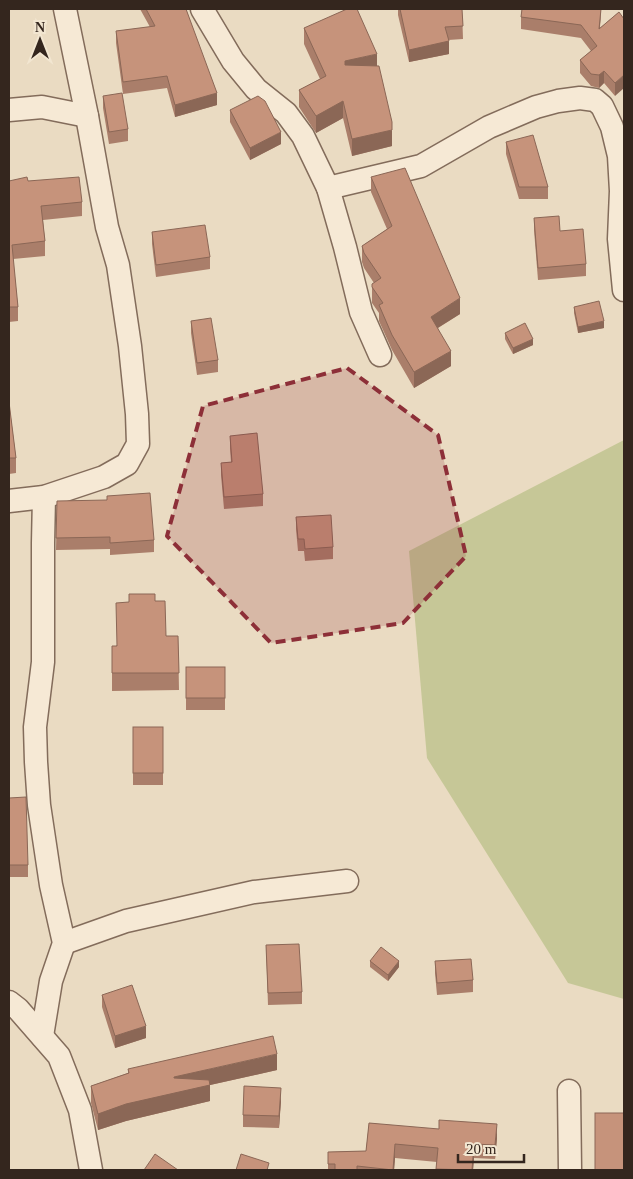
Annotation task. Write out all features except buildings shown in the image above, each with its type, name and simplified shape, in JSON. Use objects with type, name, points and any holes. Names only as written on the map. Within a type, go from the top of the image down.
[{"type":"street","points":[[9,501],[44,497],[104,477],[127,464],[138,444],[130,346],[118,265],[107,227],[65,9]]},
{"type":"street","points":[[202,9],[233,61],[256,89],[286,113],[303,136],[328,188],[360,312],[380,355]]},
{"type":"street","points":[[328,188],[421,166],[489,127],[536,107],[580,98],[595,100],[602,106],[612,127],[619,156],[621,191],[619,239],[624,290]]},
{"type":"street","points":[[9,110],[42,107],[87,116]]},
{"type":"street","points":[[42,1036],[51,981],[64,942],[39,805],[36,762],[35,727],[43,662],[44,497]]},
{"type":"street","points":[[64,942],[126,921],[254,892],[347,881]]},
{"type":"street","points":[[9,1002],[18,1009],[59,1056],[80,1110],[91,1170]]},
{"type":"street","points":[[568,1091],[570,1170]]},
{"type":"highlighted area","points":[[347,368],[438,435],[466,556],[403,623],[271,643],[167,536],[203,406]]},
{"type":"green space","points":[[624,440],[624,999],[568,983],[427,758],[409,551]]}]
